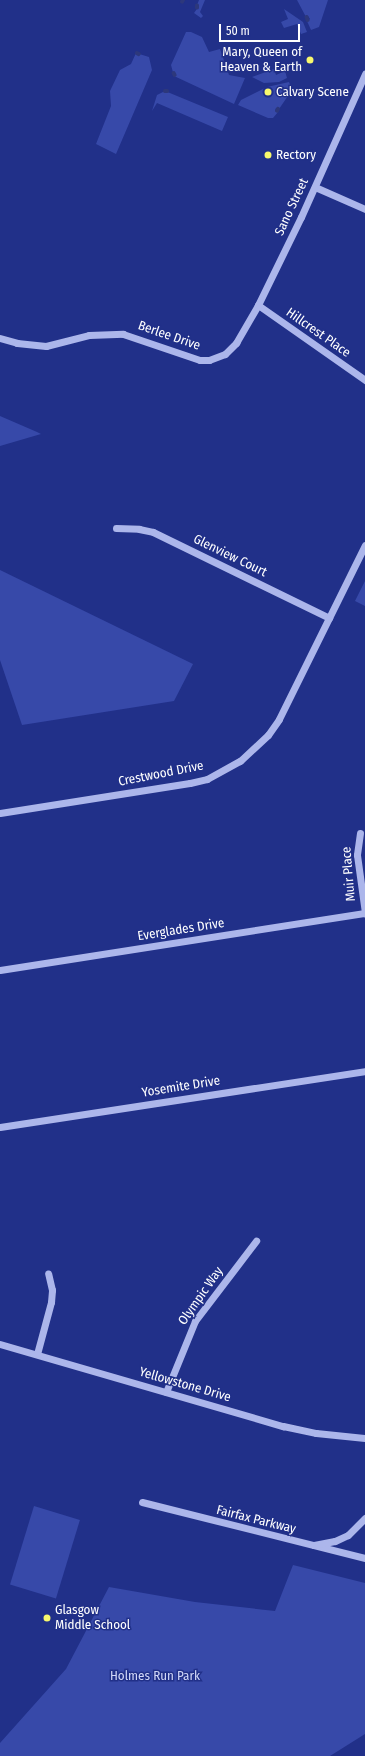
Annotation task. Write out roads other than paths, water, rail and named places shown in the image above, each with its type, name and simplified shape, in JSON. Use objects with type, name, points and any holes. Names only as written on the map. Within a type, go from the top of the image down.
[{"type":"street","name":"Sano Street","points":[[258,306],[315,187],[365,74]]},
{"type":"street","points":[[315,187],[365,209]]},
{"type":"street","name":"Berlee Drive","points":[[0,338],[17,343],[46,346],[89,335],[123,334],[138,337],[191,359],[209,360],[231,349],[258,306]]},
{"type":"street","name":"Hillcrest Place","points":[[258,306],[365,380]]},
{"type":"street","name":"Glenview Court","points":[[116,528],[139,529],[153,532],[329,618]]},
{"type":"street","name":"Crestwood Drive","points":[[0,813],[190,783],[225,771],[255,749],[279,719],[365,545]]},
{"type":"street","name":"Muir Place","points":[[360,833],[357,855],[365,913]]},
{"type":"street","name":"Everglades Drive","points":[[0,970],[365,913]]},
{"type":"street","name":"Yosemite Drive","points":[[0,1127],[365,1071]]},
{"type":"street","name":"Olympic Way","points":[[166,1392],[196,1321],[256,1241]]},
{"type":"street","points":[[37,1354],[51,1302],[52,1290],[48,1273]]},
{"type":"street","name":"Yellowstone Drive","points":[[0,1344],[283,1426],[316,1433],[365,1438]]},
{"type":"street","name":"Fairfax Parkway","points":[[142,1502],[300,1544],[365,1558]]},
{"type":"street","points":[[300,1544],[316,1545],[335,1541],[348,1535],[365,1518]]},
{"type":"place","name":"Mary, Queen of Heaven & Earth","points":[[310,60]]},
{"type":"place","name":"Calvary Scene","points":[[268,92]]},
{"type":"place","name":"Rectory","points":[[268,155]]},
{"type":"place","name":"Glasgow Middle School","points":[[47,1618]]},
{"type":"park label","name":"Holmes Run Park","points":[[155,1676]]}]
